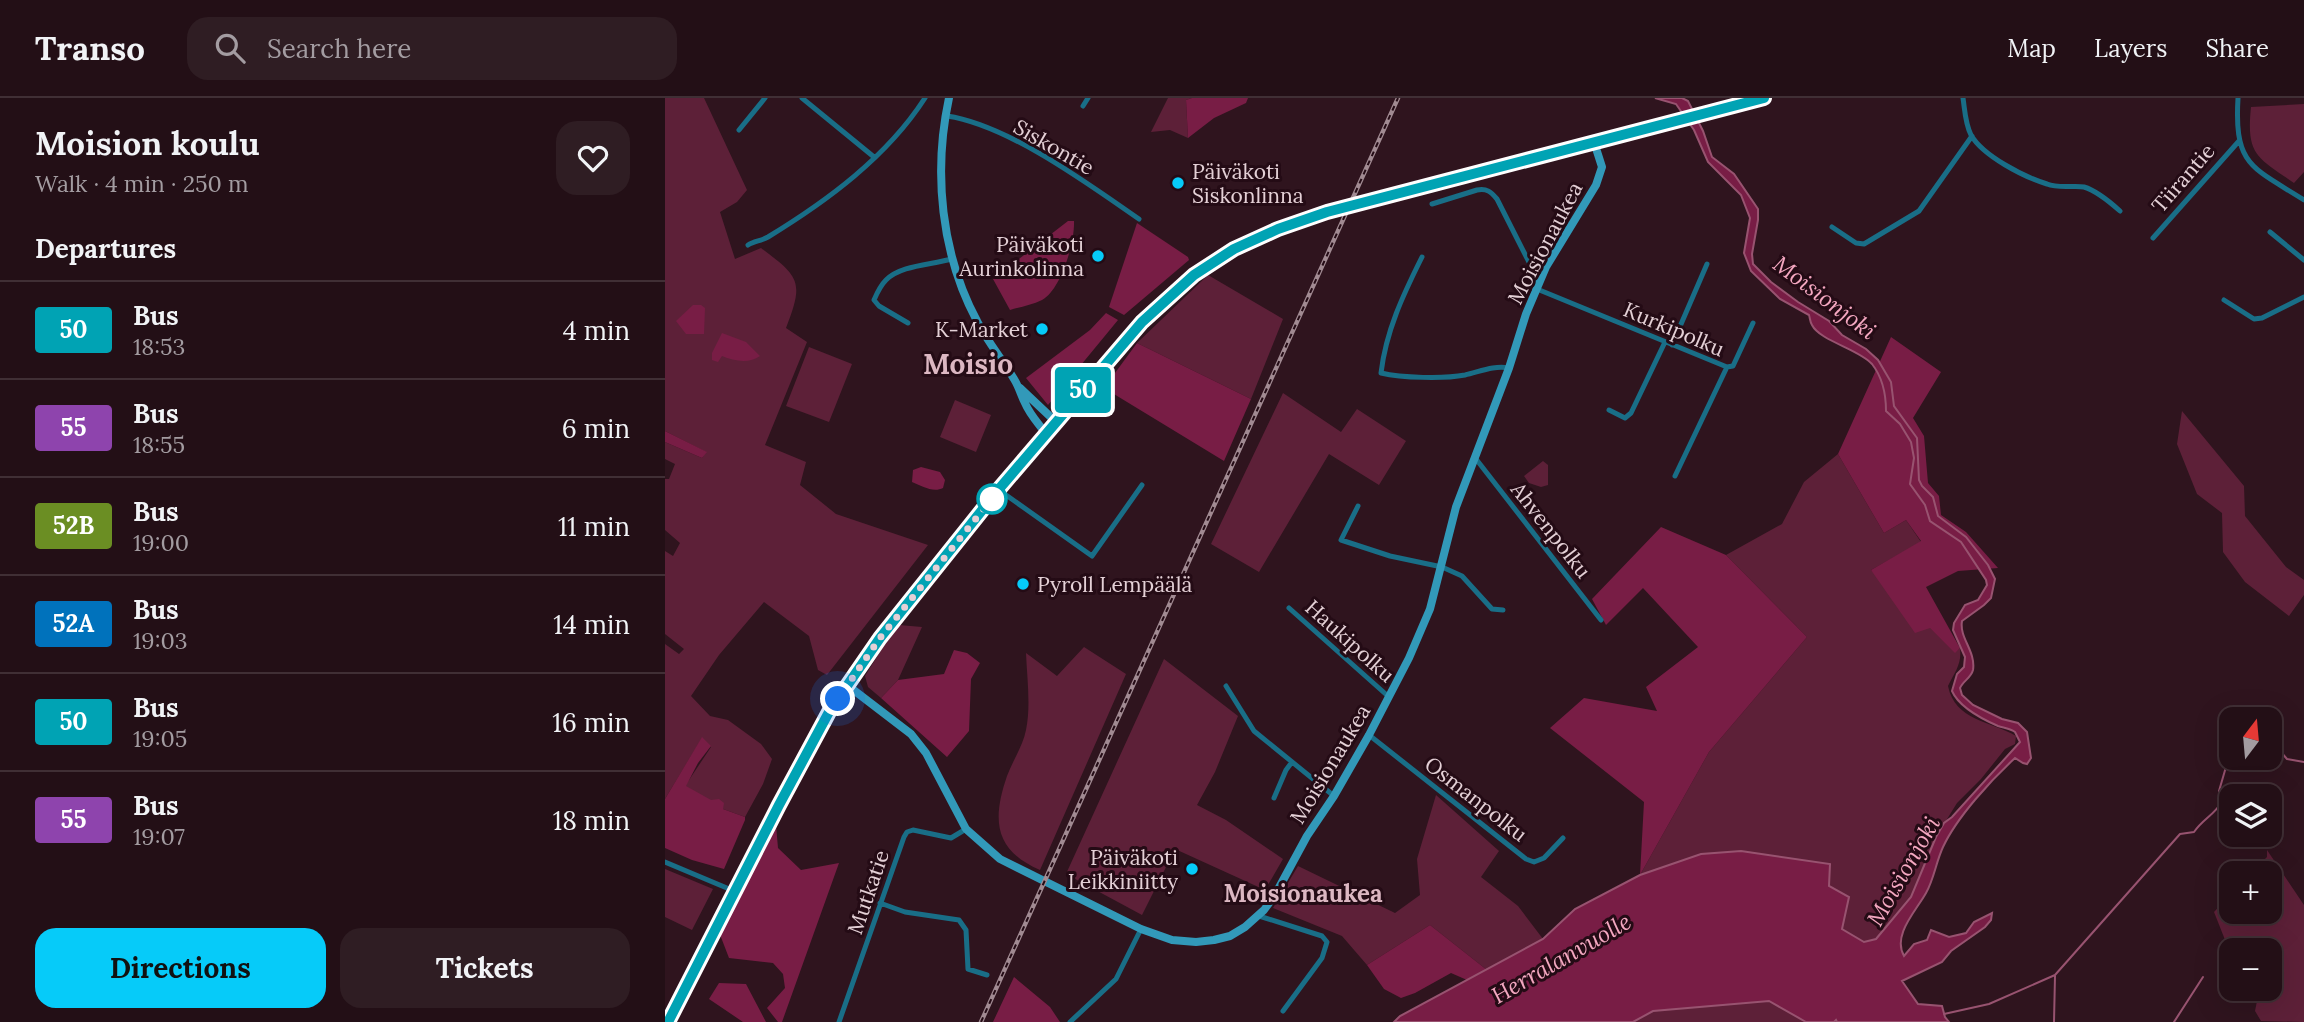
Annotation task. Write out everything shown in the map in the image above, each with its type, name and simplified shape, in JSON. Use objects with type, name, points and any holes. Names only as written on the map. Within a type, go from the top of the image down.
[{"type":"street","points":[[739,130],[765,98]]},
{"type":"street","points":[[802,98],[874,157]]},
{"type":"street","points":[[748,245],[767,238],[831,196],[908,125],[925,98]]},
{"type":"street","points":[[1083,106],[1088,98]]},
{"type":"street","points":[[668,1022],[813,740],[880,638],[999,489],[1142,322],[1194,275],[1234,249],[1278,229],[1327,212],[1746,100],[1764,98]]},
{"type":"street","points":[[1963,98],[1965,119],[1972,136],[1989,155],[2047,185],[2083,187],[2120,211]]},
{"type":"street","points":[[2238,98],[2239,141],[2250,164],[2304,201]]},
{"type":"street","points":[[946,99],[942,194],[951,259],[959,284],[977,322],[1018,386],[1031,415],[1046,434]]},
{"type":"street","name":"Siskontie","points":[[947,116],[965,120],[1019,142],[1139,219]]},
{"type":"street","points":[[1832,227],[1856,243],[1864,244],[1919,211],[1972,136]]},
{"type":"street","name":"Tiirantie","points":[[2153,238],[2239,141]]},
{"type":"street","name":"Moisionaukea","points":[[847,685],[911,734],[926,753],[966,829],[984,847],[1018,869],[1141,929],[1172,940],[1196,942],[1230,936],[1259,916],[1275,895],[1307,836],[1334,796],[1390,698],[1427,616],[1456,507],[1509,368],[1525,314],[1546,267],[1596,186],[1602,167],[1594,142]]},
{"type":"street","points":[[1433,204],[1477,190],[1490,191],[1536,276],[1537,289]]},
{"type":"street","points":[[2270,232],[2304,260]]},
{"type":"street","points":[[1422,257],[1388,334],[1381,373],[1394,376],[1462,376],[1501,366],[1509,368]]},
{"type":"street","points":[[908,323],[879,306],[874,300],[880,288],[889,278],[903,272],[951,259]]},
{"type":"street","points":[[1672,345],[1707,264]]},
{"type":"street","name":"Kurkipolku","points":[[1537,289],[1727,367],[1675,476]]},
{"type":"street","points":[[2224,300],[2254,319],[2262,318],[2304,297]]},
{"type":"street","points":[[1727,367],[1733,366],[1753,323]]},
{"type":"street","points":[[1609,410],[1625,418],[1631,413],[1665,342]]},
{"type":"street","points":[[1018,386],[1056,422]]},
{"type":"street","name":"Ahvenpolku","points":[[1476,458],[1601,620]]},
{"type":"street","points":[[999,489],[1092,556],[1142,485]]},
{"type":"street","points":[[1358,506],[1341,540],[1390,556],[1441,567],[1462,576],[1492,609],[1503,610]]},
{"type":"street","name":"Haukipolku","points":[[1289,608],[1390,698]]},
{"type":"street","points":[[1226,686],[1254,731],[1334,796]]},
{"type":"street","name":"Osmanpolku","points":[[1369,735],[1526,859],[1534,862],[1545,858],[1563,838]]},
{"type":"street","points":[[1274,798],[1286,770],[1293,762]]},
{"type":"street","name":"Mutkatie","points":[[839,1022],[907,832],[947,839],[954,838],[966,829]]},
{"type":"street","points":[[665,862],[734,891]]},
{"type":"street","points":[[880,904],[905,912],[959,920],[965,930],[968,969],[987,975]]},
{"type":"street","points":[[1259,916],[1322,936],[1327,942],[1322,958],[1283,1011]]},
{"type":"street","points":[[1070,1022],[1116,979],[1141,929]]},
{"type":"shaded area","points":[[665,98],[704,98],[747,190],[737,202],[720,212],[735,259],[761,248],[784,266],[795,282],[795,300],[786,328],[807,342],[765,445],[806,462],[800,485],[836,514],[928,545],[827,675],[818,670],[809,636],[764,602],[719,655],[691,696],[710,716],[728,720],[761,744],[772,759],[763,784],[745,817],[723,809],[685,786],[711,747],[702,738],[665,799],[665,644],[679,654],[684,649],[665,634],[665,551],[673,556],[680,543],[665,530],[665,479],[669,479],[675,464],[665,459],[665,442],[702,458],[706,452],[665,431]]},
{"type":"shaded area","points":[[1168,98],[1192,98],[1186,100],[1188,138],[1170,130],[1151,132]]},
{"type":"shaded area","points":[[2304,104],[2304,172],[2294,183],[2257,153],[2250,135],[2251,107]]},
{"type":"shaded area","points":[[1208,275],[1283,319],[1251,399],[1137,343]]},
{"type":"shaded area","points":[[809,347],[852,364],[829,422],[786,406]]},
{"type":"shaded area","points":[[1283,393],[1341,432],[1357,409],[1406,441],[1379,485],[1329,454],[1259,572],[1211,544]]},
{"type":"shaded area","points":[[955,400],[991,415],[976,452],[940,437]]},
{"type":"shaded area","points":[[2182,411],[2244,486],[2245,516],[2286,567],[2304,580],[2304,595],[2289,616],[2245,582],[2223,552],[2222,513],[2197,494],[2177,444]]},
{"type":"shaded area","points":[[1838,454],[1884,533],[1906,520],[1921,542],[1871,570],[1955,652],[1960,648],[1959,663],[1948,686],[1958,706],[1975,718],[2016,736],[2015,744],[2005,749],[1957,803],[1936,837],[1911,897],[1876,939],[1864,942],[1842,929],[1849,897],[1829,886],[1830,864],[1741,851],[1701,854],[1640,875],[1709,752],[1807,637],[1726,555],[1782,524],[1804,482]]},
{"type":"shaded area","points":[[1543,461],[1548,465],[1548,485],[1541,487],[1529,483],[1524,476]]},
{"type":"shaded area","points":[[899,625],[922,627],[898,680],[881,698],[868,687],[865,676]]},
{"type":"shaded area","points":[[1084,647],[1126,674],[1040,870],[1013,853],[1005,843],[999,820],[1002,792],[1026,730],[1026,653],[1057,676]]},
{"type":"shaded area","points":[[1164,659],[1238,716],[1215,772],[1197,805],[1226,820],[1283,859],[1265,890],[1175,849],[1142,915],[1066,874]]},
{"type":"shaded area","points":[[1436,795],[1499,851],[1481,877],[1518,906],[1543,939],[1487,970],[1430,925],[1367,965],[1342,936],[1273,908],[1298,866],[1395,913],[1420,895],[1417,859]]},
{"type":"shaded area","points":[[2267,850],[2274,861],[2263,861],[2267,857]]},
{"type":"shaded area","points":[[665,869],[713,889],[692,930],[665,917]]},
{"type":"shaded area","points":[[2282,872],[2304,905],[2304,1022],[2261,1021],[2255,1011],[2257,1001],[2282,1001],[2282,938],[2224,938],[2214,912],[2219,907],[2219,924],[2282,924]]},
{"type":"shaded area","points":[[1769,1001],[1806,1022],[1633,1022],[1653,1011]]},
{"type":"green space","points":[[1248,98],[1246,103],[1214,118],[1188,138],[1186,100]]},
{"type":"green space","points":[[1068,221],[1074,221],[1072,241],[1055,286],[1042,300],[1010,310],[993,279]]},
{"type":"green space","points":[[1137,223],[1189,260],[1124,315],[1109,307]]},
{"type":"green space","points":[[693,305],[705,308],[704,334],[686,334],[676,321]]},
{"type":"green space","points":[[1106,313],[1118,320],[1048,405],[1026,378],[1090,330]]},
{"type":"green space","points":[[722,333],[746,342],[760,356],[746,361],[722,356],[718,362],[712,360],[712,353]]},
{"type":"green space","points":[[1891,337],[1941,372],[1913,418],[1924,436],[1928,483],[1939,496],[1941,515],[1966,532],[1998,568],[1958,571],[1926,587],[1960,648],[1955,653],[1930,628],[1915,633],[1871,570],[1921,541],[1906,520],[1884,533],[1838,454]]},
{"type":"green space","points":[[1137,343],[1251,399],[1224,461],[1104,388]]},
{"type":"green space","points":[[665,431],[707,452],[702,458],[665,442]]},
{"type":"green space","points":[[921,467],[940,472],[945,480],[943,488],[931,489],[912,482],[913,470]]},
{"type":"green space","points":[[1661,527],[1726,555],[1807,637],[1709,752],[1640,875],[1644,802],[1550,728],[1584,698],[1657,711],[1646,687],[1698,647],[1643,588],[1606,625],[1592,599]]},
{"type":"green space","points":[[954,650],[967,653],[980,663],[971,679],[969,731],[947,757],[881,698],[898,680],[944,674]]},
{"type":"green space","points":[[702,737],[711,746],[686,786],[711,800],[719,799],[724,803],[723,809],[745,817],[724,869],[692,860],[665,848],[665,799]]},
{"type":"green space","points":[[776,825],[778,848],[801,870],[839,863],[782,1022],[778,1022],[767,1008],[785,988],[783,974],[773,963],[729,958],[719,932]]},
{"type":"green space","points":[[1430,925],[1487,970],[1467,980],[1451,973],[1401,998],[1384,989],[1367,965]]},
{"type":"green space","points":[[1014,977],[1050,1007],[1060,1022],[993,1022]]},
{"type":"green space","points":[[719,983],[746,984],[766,1022],[743,1022],[709,999]]},
{"type":"water","name":"Herralanvuolle","points":[[1655,98],[1682,98],[1688,101],[1712,157],[1734,174],[1758,209],[1753,264],[1771,282],[1829,321],[1842,335],[1866,349],[1878,360],[1891,382],[1894,406],[1917,438],[1919,480],[1933,497],[1938,516],[1966,537],[1988,565],[1995,579],[1991,598],[1962,621],[1973,670],[1960,688],[1962,695],[1973,705],[2002,719],[2018,723],[2027,732],[2031,758],[2027,764],[2015,758],[1966,811],[1949,835],[1929,888],[1907,923],[1901,940],[1904,956],[1914,944],[1927,940],[1931,930],[1949,937],[1966,933],[1974,922],[1992,913],[1991,920],[1985,927],[1951,951],[1942,962],[1902,981],[1918,1004],[1942,1006],[1949,1022],[1806,1022],[1769,1001],[1653,1011],[1633,1022],[1394,1022],[1400,1016],[1543,939],[1575,909],[1640,875],[1701,854],[1741,851],[1830,864],[1829,886],[1849,897],[1842,929],[1864,942],[1876,939],[1911,897],[1944,823],[2020,742],[2015,732],[1972,712],[1952,691],[1957,674],[1964,667],[1965,657],[1953,630],[1954,623],[1965,605],[1978,600],[1987,585],[1986,580],[1961,542],[1930,521],[1925,505],[1910,484],[1914,458],[1911,442],[1900,424],[1886,411],[1883,386],[1876,369],[1866,359],[1816,331],[1809,315],[1780,299],[1751,271],[1744,253],[1750,218],[1741,195],[1708,162],[1694,130],[1676,104]]},
{"type":"waterway","points":[[2282,753],[2287,759],[2304,762]]},
{"type":"waterway","points":[[1944,1014],[1989,1004],[2055,975],[2180,834],[2194,832],[2218,807],[2221,803],[2219,791],[2225,770]]},
{"type":"waterway","points":[[2054,1022],[2055,976]]},
{"type":"waterway","points":[[2174,1022],[2203,977]]},
{"type":"railway","points":[[981,1022],[1398,98]]},
{"type":"bus line","name":"50","points":[[668,1022],[813,740],[880,638],[999,489],[1092,379],[1142,322],[1194,275],[1234,249],[1278,229],[1327,212],[1764,98]]},
{"type":"place","name":"Päiväkoti Siskonlinna","points":[[1178,183]]},
{"type":"place","name":"Päiväkoti Aurinkolinna","points":[[1098,256]]},
{"type":"place","name":"K-Market","points":[[1042,329]]},
{"type":"place","name":"Pyroll Lempäälä","points":[[1023,584]]},
{"type":"place","name":"Päiväkoti Leikkiniitty","points":[[1192,869]]},
{"type":"district","name":"Moisio","points":[[968,364]]},
{"type":"district","name":"Moisionaukea","points":[[1303,893]]},
{"type":"route","points":[[838,699],[880,638],[994,496],[992,499]]},
{"type":"water label","name":"Moisionjoki","points":[[1825,297]]},
{"type":"water label","name":"Moisionjoki","points":[[1903,871]]}]
